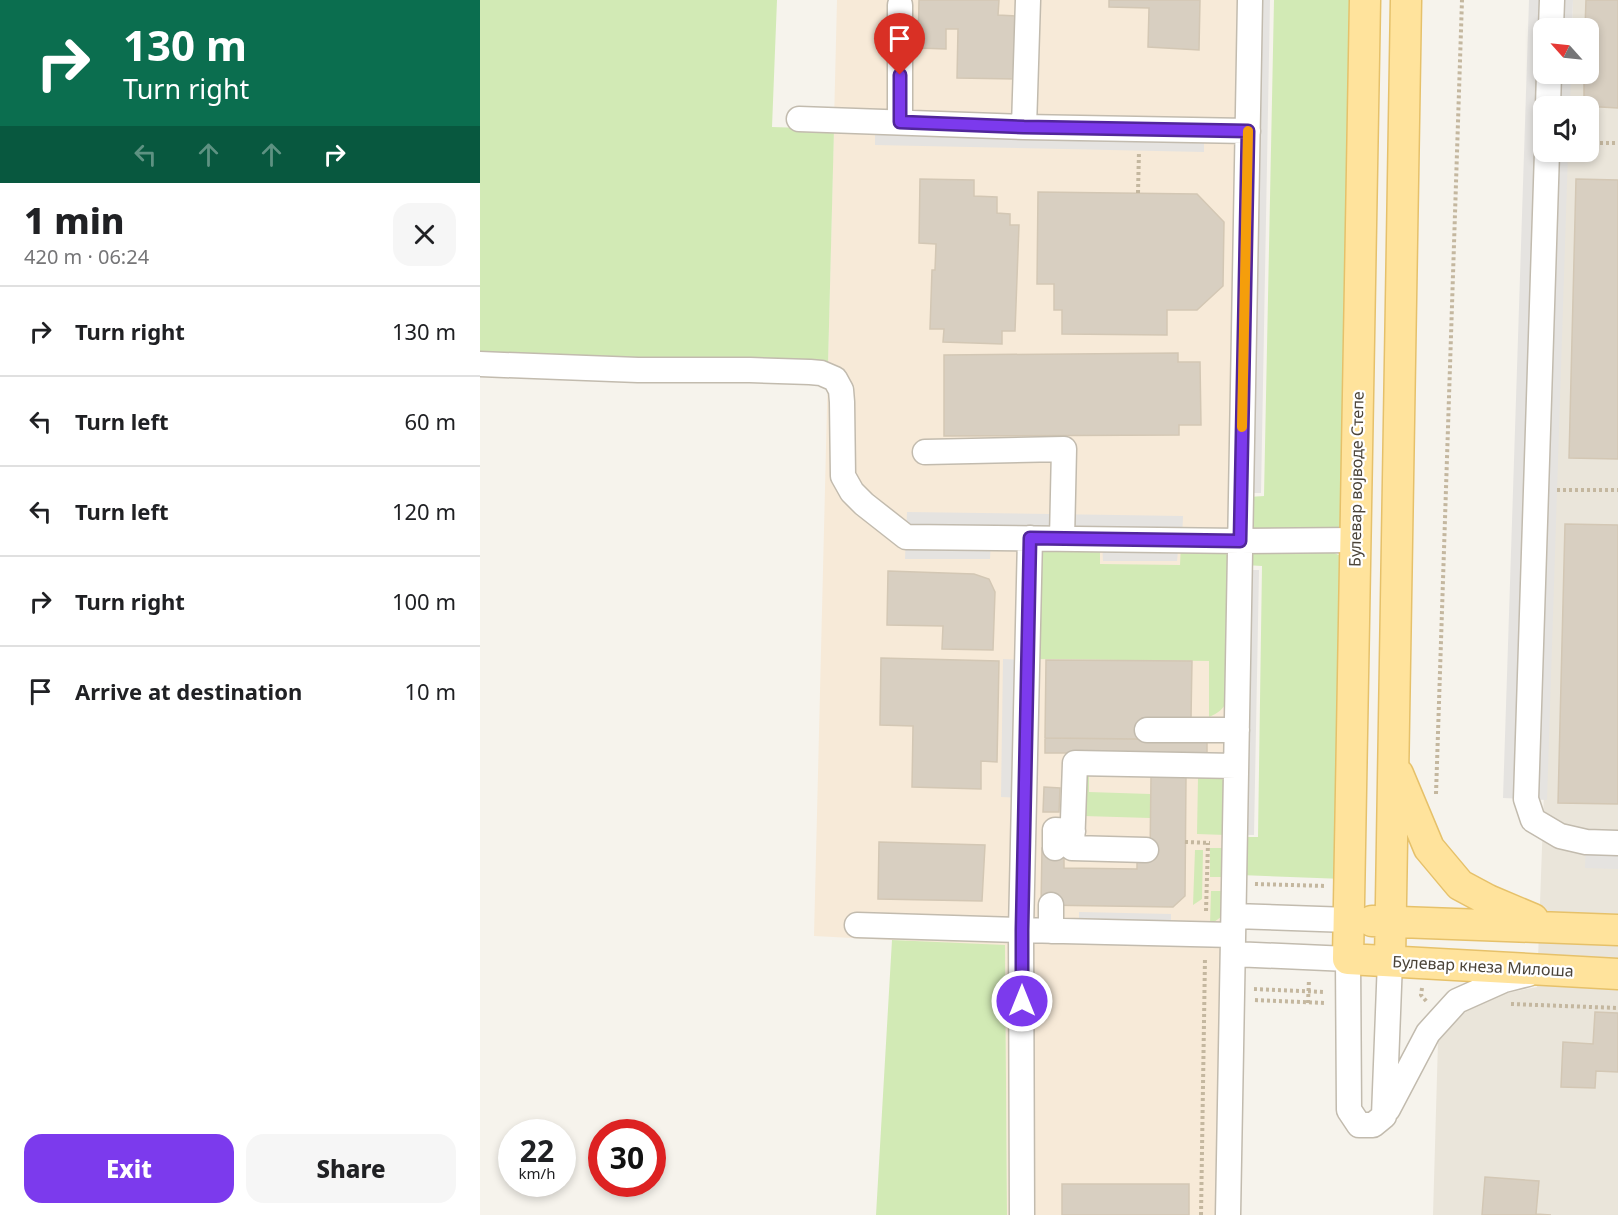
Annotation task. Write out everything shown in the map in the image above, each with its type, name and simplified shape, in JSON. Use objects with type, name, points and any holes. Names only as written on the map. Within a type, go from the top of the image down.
[{"type":"main road","name":"Булевар војводе Степе","points":[[1348,959],[1365,0]]},
{"type":"main road","points":[[1390,961],[1406,0]]},
{"type":"main road","points":[[1393,763],[1429,848],[1460,885],[1488,900],[1550,926]]},
{"type":"main road","points":[[1348,920],[1618,930]]},
{"type":"main road","name":"Булевар кнеза Милоша","points":[[1348,959],[1618,974]]},
{"type":"street","points":[[1024,127],[1028,0]]},
{"type":"street","points":[[1228,1215],[1250,0]]},
{"type":"street","points":[[1551,18],[1552,0]]},
{"type":"street","points":[[900,5],[900,122]]},
{"type":"street","points":[[799,119],[1024,127],[1248,131]]},
{"type":"street","points":[[1546,162],[1526,799],[1533,820],[1560,836],[1587,842],[1618,843]]},
{"type":"street","points":[[480,364],[638,370],[750,370],[821,373],[835,379],[841,390],[843,476],[852,492],[864,504],[906,537],[1355,540]]},
{"type":"street","points":[[926,452],[1064,449],[1062,539]]},
{"type":"street","points":[[1022,1215],[1022,930],[1030,538]]},
{"type":"street","points":[[1147,730],[1237,730]]},
{"type":"street","points":[[1146,850],[1072,848],[1075,763],[1236,766]]},
{"type":"street","points":[[1055,848],[1055,830],[1073,831]]},
{"type":"street","points":[[1051,905],[1051,931]]},
{"type":"street","points":[[857,925],[1233,935],[1348,920]]},
{"type":"street","points":[[1233,935],[1348,959],[1349,1110],[1359,1125],[1373,1125],[1384,1116],[1428,1033],[1436,1013],[1504,980],[1546,970]]},
{"type":"street","points":[[1384,1116],[1390,961]]},
{"type":"path","points":[[1436,796],[1462,0]]},
{"type":"path","points":[[1138,193],[1139,129]]},
{"type":"path","points":[[1599,143],[1618,143]]},
{"type":"path","points":[[1535,489],[1618,490]]},
{"type":"path","points":[[1201,1215],[1208,843]]},
{"type":"path","points":[[1205,998],[1347,1004]]},
{"type":"path","points":[[1505,1006],[1513,1004],[1618,1008]]},
{"type":"shaded area","points":[[837,0],[1244,0],[1222,1215],[1007,1215],[1005,946],[814,936]]},
{"type":"shaded area","points":[[1250,0],[1270,0],[1261,493],[1241,493]]},
{"type":"shaded area","points":[[1529,0],[1573,0],[1572,18],[1533,18],[1533,84],[1571,84],[1570,96],[1533,96],[1533,162],[1568,162],[1547,800],[1503,798]]},
{"type":"shaded area","points":[[1573,0],[1618,0],[1618,1215],[1433,1215],[1438,1041],[1467,1010],[1501,994],[1537,987],[1567,162],[1599,162],[1599,96],[1569,96],[1570,84],[1599,84],[1599,18],[1572,18]]},
{"type":"shaded area","points":[[875,124],[1204,130],[1204,152],[875,145]]},
{"type":"shaded area","points":[[907,512],[1183,516],[1182,540],[1179,541],[1177,561],[1103,561],[1102,540],[991,538],[990,559],[905,559]]},
{"type":"shaded area","points":[[1240,570],[1259,570],[1254,835],[1235,835]]},
{"type":"shaded area","points":[[1003,659],[1027,660],[1024,798],[1001,797]]},
{"type":"shaded area","points":[[1586,842],[1618,843],[1618,869],[1585,868]]},
{"type":"shaded area","points":[[1079,912],[1171,914],[1171,933],[1079,931]]},
{"type":"green space","points":[[480,0],[777,0],[772,127],[834,129],[828,366],[480,358]]},
{"type":"green space","points":[[1274,0],[1359,0],[1344,529],[1248,534],[1248,497],[1264,496]]},
{"type":"green space","points":[[1100,543],[1100,564],[1180,565],[1181,544],[1223,549],[1227,555],[1227,700],[1218,712],[1209,717],[1209,661],[1036,659],[1040,552],[1044,548]]},
{"type":"green space","points":[[1245,551],[1332,552],[1341,556],[1344,879],[1240,875],[1241,837],[1258,837],[1262,566],[1245,565]]},
{"type":"green space","points":[[1079,775],[1089,775],[1089,792],[1150,794],[1150,818],[1084,816]]},
{"type":"green space","points":[[1198,778],[1224,778],[1226,835],[1197,834]]},
{"type":"green space","points":[[1210,848],[1227,848],[1226,877],[1210,877]]},
{"type":"green space","points":[[1195,850],[1203,850],[1202,899],[1193,905]]},
{"type":"green space","points":[[1211,891],[1226,891],[1225,914],[1210,925]]},
{"type":"green space","points":[[892,940],[1005,945],[1007,1215],[876,1215]]},
{"type":"building","points":[[919,0],[999,0],[998,15],[1016,16],[1015,79],[957,78],[958,29],[946,29],[946,49],[918,48]]},
{"type":"building","points":[[1109,0],[1200,0],[1199,50],[1148,47],[1149,8],[1109,7]]},
{"type":"building","points":[[1586,0],[1618,0],[1618,108],[1599,107],[1599,96],[1584,96],[1584,84],[1599,84],[1599,18],[1585,18]]},
{"type":"building","points":[[920,179],[974,180],[974,196],[997,197],[997,213],[1010,214],[1010,225],[1019,225],[1015,331],[1002,331],[1002,344],[943,342],[944,329],[930,329],[932,270],[935,270],[936,244],[919,243]]},
{"type":"building","points":[[1576,179],[1618,180],[1618,459],[1569,458]]},
{"type":"building","points":[[1038,192],[1197,194],[1224,222],[1223,286],[1197,310],[1167,310],[1167,335],[1062,334],[1062,310],[1054,310],[1054,284],[1037,284]]},
{"type":"building","points":[[1178,353],[1178,362],[1200,362],[1201,425],[1179,425],[1179,435],[944,436],[944,355]]},
{"type":"building","points":[[1565,524],[1618,525],[1618,804],[1558,803]]},
{"type":"building","points":[[888,571],[974,574],[989,579],[995,592],[993,650],[942,649],[943,626],[887,625]]},
{"type":"building","points":[[881,658],[999,661],[997,762],[981,761],[981,789],[912,787],[913,726],[880,725]]},
{"type":"building","points":[[1046,660],[1192,661],[1191,719],[1142,718],[1142,739],[1045,738]]},
{"type":"building","points":[[1045,738],[1207,740],[1207,753],[1045,753]]},
{"type":"building","points":[[1151,777],[1186,777],[1185,896],[1173,907],[1041,905],[1042,848],[1064,848],[1064,868],[1137,869],[1137,858],[1150,858]]},
{"type":"building","points":[[1044,787],[1060,788],[1059,812],[1043,812]]},
{"type":"building","points":[[879,842],[985,845],[982,901],[878,899]]},
{"type":"building","points":[[1595,1012],[1618,1013],[1618,1072],[1596,1071],[1595,1088],[1561,1087],[1563,1042],[1593,1044]]},
{"type":"building","points":[[1485,1177],[1539,1181],[1536,1214],[1551,1215],[1482,1215]]},
{"type":"building","points":[[1062,1184],[1189,1184],[1189,1215],[1062,1215]]},
{"type":"slow traffic","points":[[1242,427],[1248,131]]},
{"type":"route","points":[[900,75],[900,122],[1248,131],[1240,541],[1030,538],[1022,1001]]}]
